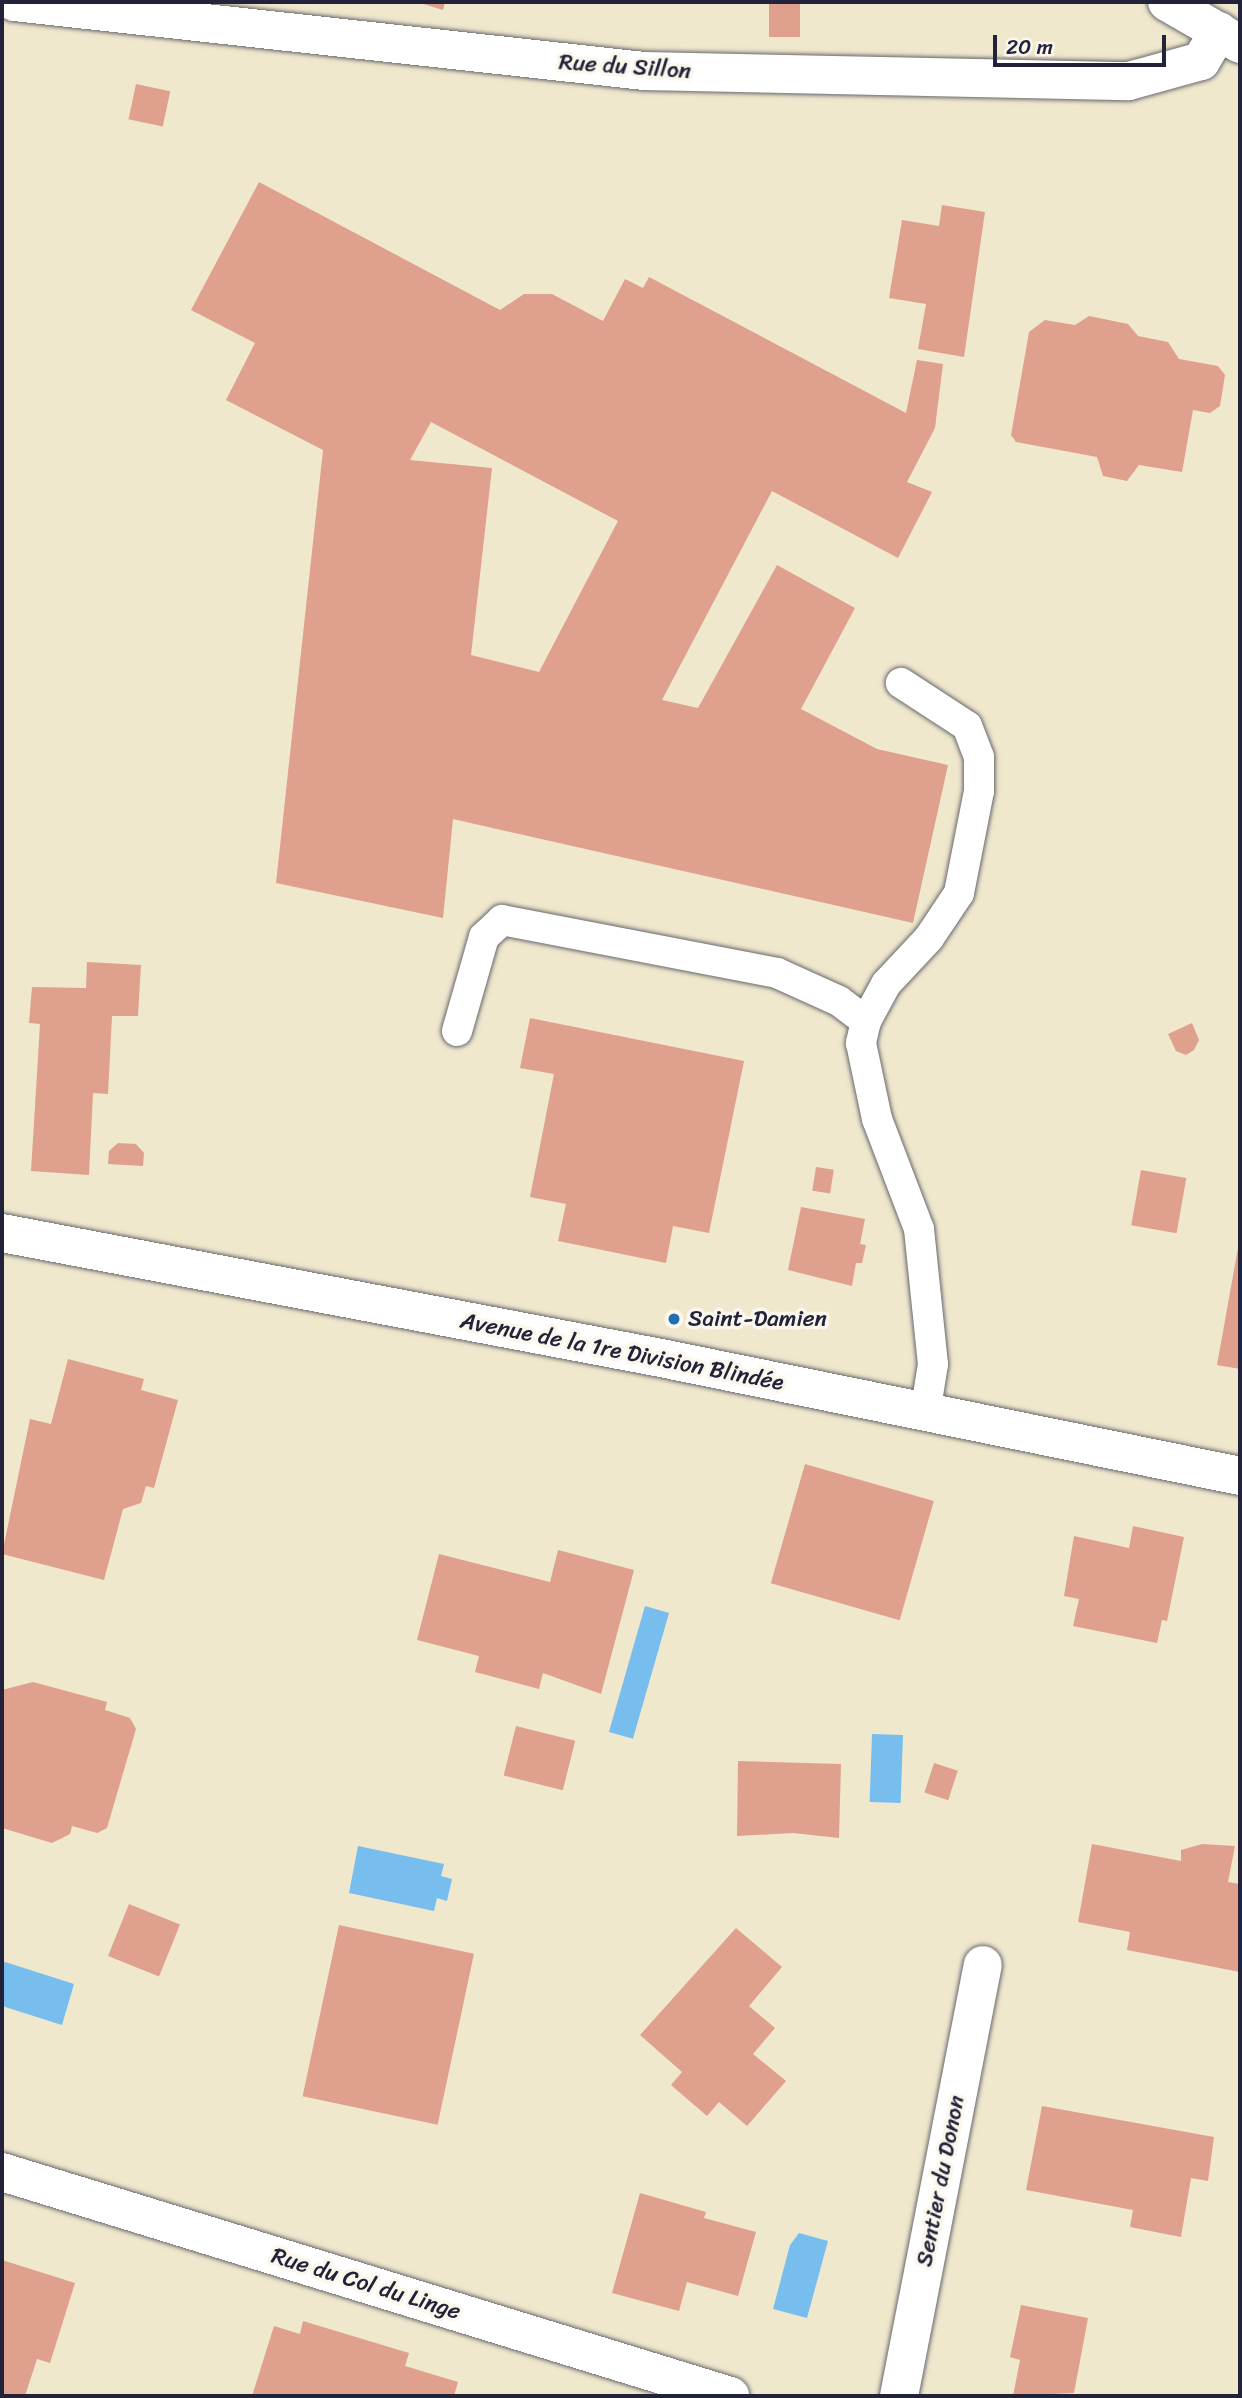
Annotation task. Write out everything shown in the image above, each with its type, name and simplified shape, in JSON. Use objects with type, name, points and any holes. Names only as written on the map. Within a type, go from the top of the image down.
[{"type":"street","name":"Rue du Sillon","points":[[25,2],[644,71],[1129,81],[1201,61],[1229,37]]},
{"type":"street","points":[[1167,2],[1229,37]]},
{"type":"street","name":"Avenue de la 1re Division Blindée","points":[[2,1233],[666,1359],[925,1414],[1240,1476]]},
{"type":"street","name":"Sentier du Donon","points":[[899,2396],[983,1965]]},
{"type":"street","name":"Rue du Col du Linge","points":[[2,2172],[730,2396]]},
{"type":"lane","points":[[901,682],[967,726],[979,757],[979,791],[959,893],[929,938],[886,984],[866,1021],[862,1043],[877,1119],[919,1229],[933,1364],[925,1414]]},
{"type":"lane","points":[[457,1031],[484,937],[502,920],[777,974],[839,1001],[866,1021]]},
{"type":"water","points":[[645,1606],[669,1613],[633,1739],[609,1732]]},
{"type":"water","points":[[872,1734],[903,1735],[901,1803],[870,1802]]},
{"type":"water","points":[[358,1846],[444,1864],[441,1876],[452,1879],[447,1901],[437,1898],[434,1911],[349,1893]]},
{"type":"water","points":[[2,1961],[74,1984],[62,2025],[2,2006]]},
{"type":"water","points":[[799,2233],[828,2241],[807,2318],[773,2309],[790,2245]]},
{"type":"building","points":[[417,2],[445,2],[443,10]]},
{"type":"building","points":[[769,2],[800,2],[800,37],[769,37]]},
{"type":"building","points":[[136,84],[170,91],[163,126],[129,119]]},
{"type":"building","points":[[259,182],[500,310],[524,294],[552,294],[603,321],[625,279],[643,288],[649,277],[906,413],[917,360],[943,364],[935,428],[907,482],[932,492],[898,558],[772,491],[662,700],[698,708],[777,565],[855,608],[801,709],[877,749],[948,765],[913,923],[453,819],[443,918],[276,883],[323,450],[226,400],[255,343],[191,310]],"holes":[[[431,422],[618,521],[539,672],[471,655],[492,468],[410,460]]]},
{"type":"building","points":[[942,205],[985,212],[964,357],[918,349],[926,304],[889,298],[902,220],[939,226]]},
{"type":"building","points":[[1089,316],[1128,324],[1138,336],[1168,342],[1179,359],[1218,366],[1225,375],[1220,406],[1210,413],[1193,410],[1182,472],[1139,465],[1127,481],[1103,476],[1097,457],[1016,442],[1011,435],[1029,332],[1045,320],[1075,325]]},
{"type":"building","points":[[87,962],[141,965],[138,1016],[112,1016],[108,1094],[93,1093],[89,1175],[31,1171],[40,1024],[29,1023],[32,987],[86,988]]},
{"type":"building","points":[[530,1018],[744,1061],[709,1233],[673,1226],[666,1263],[558,1241],[566,1204],[530,1197],[554,1074],[520,1068]]},
{"type":"building","points":[[1192,1023],[1199,1040],[1194,1050],[1186,1055],[1176,1051],[1168,1034]]},
{"type":"building","points":[[118,1143],[136,1144],[144,1153],[143,1166],[108,1164],[109,1151]]},
{"type":"building","points":[[816,1167],[834,1170],[830,1194],[812,1191]]},
{"type":"building","points":[[1141,1170],[1186,1178],[1177,1233],[1131,1225]]},
{"type":"building","points":[[801,1207],[865,1219],[860,1244],[866,1245],[862,1263],[856,1263],[852,1286],[788,1270]]},
{"type":"building","points":[[1240,1248],[1240,1369],[1217,1365]]},
{"type":"building","points":[[68,1359],[144,1379],[141,1390],[178,1400],[154,1488],[146,1486],[141,1503],[123,1509],[104,1580],[2,1554],[30,1419],[51,1424]]},
{"type":"building","points":[[805,1464],[934,1501],[900,1620],[771,1583]]},
{"type":"building","points":[[1133,1526],[1184,1537],[1167,1621],[1162,1620],[1157,1643],[1073,1626],[1079,1599],[1064,1596],[1074,1536],[1129,1548]]},
{"type":"building","points":[[558,1550],[634,1570],[601,1694],[543,1673],[539,1689],[475,1672],[479,1656],[417,1640],[439,1554],[550,1582]]},
{"type":"building","points":[[33,1682],[107,1702],[105,1710],[130,1718],[136,1729],[107,1828],[97,1833],[72,1826],[70,1834],[52,1843],[2,1828],[2,1690]]},
{"type":"building","points":[[516,1726],[575,1741],[563,1790],[504,1775]]},
{"type":"building","points":[[738,1761],[841,1764],[839,1838],[793,1833],[737,1836]]},
{"type":"building","points":[[934,1763],[958,1771],[948,1800],[924,1792]]},
{"type":"building","points":[[1092,1844],[1181,1861],[1181,1850],[1202,1844],[1235,1846],[1228,1882],[1240,1884],[1240,1972],[1127,1950],[1130,1932],[1078,1922]]},
{"type":"building","points":[[129,1904],[180,1925],[159,1977],[108,1956]]},
{"type":"building","points":[[339,1925],[474,1954],[438,2125],[303,2096]]},
{"type":"building","points":[[736,1928],[782,1967],[749,2006],[775,2028],[753,2054],[786,2081],[747,2126],[719,2102],[707,2116],[671,2085],[682,2072],[640,2035]]},
{"type":"building","points":[[1042,2106],[1214,2137],[1208,2181],[1191,2178],[1181,2237],[1130,2227],[1133,2210],[1026,2190]]},
{"type":"building","points":[[640,2193],[706,2212],[704,2218],[756,2232],[738,2296],[687,2282],[679,2311],[612,2293]]},
{"type":"building","points":[[2,2260],[75,2283],[50,2363],[37,2359],[25,2396],[2,2396]]},
{"type":"building","points":[[1021,2305],[1088,2318],[1074,2393],[1013,2396],[1020,2360],[1010,2357]]},
{"type":"building","points":[[303,2321],[409,2353],[405,2366],[458,2382],[454,2396],[252,2396],[274,2326],[300,2334]]},
{"type":"place","name":"Saint-Damien","points":[[674,1319]]}]
